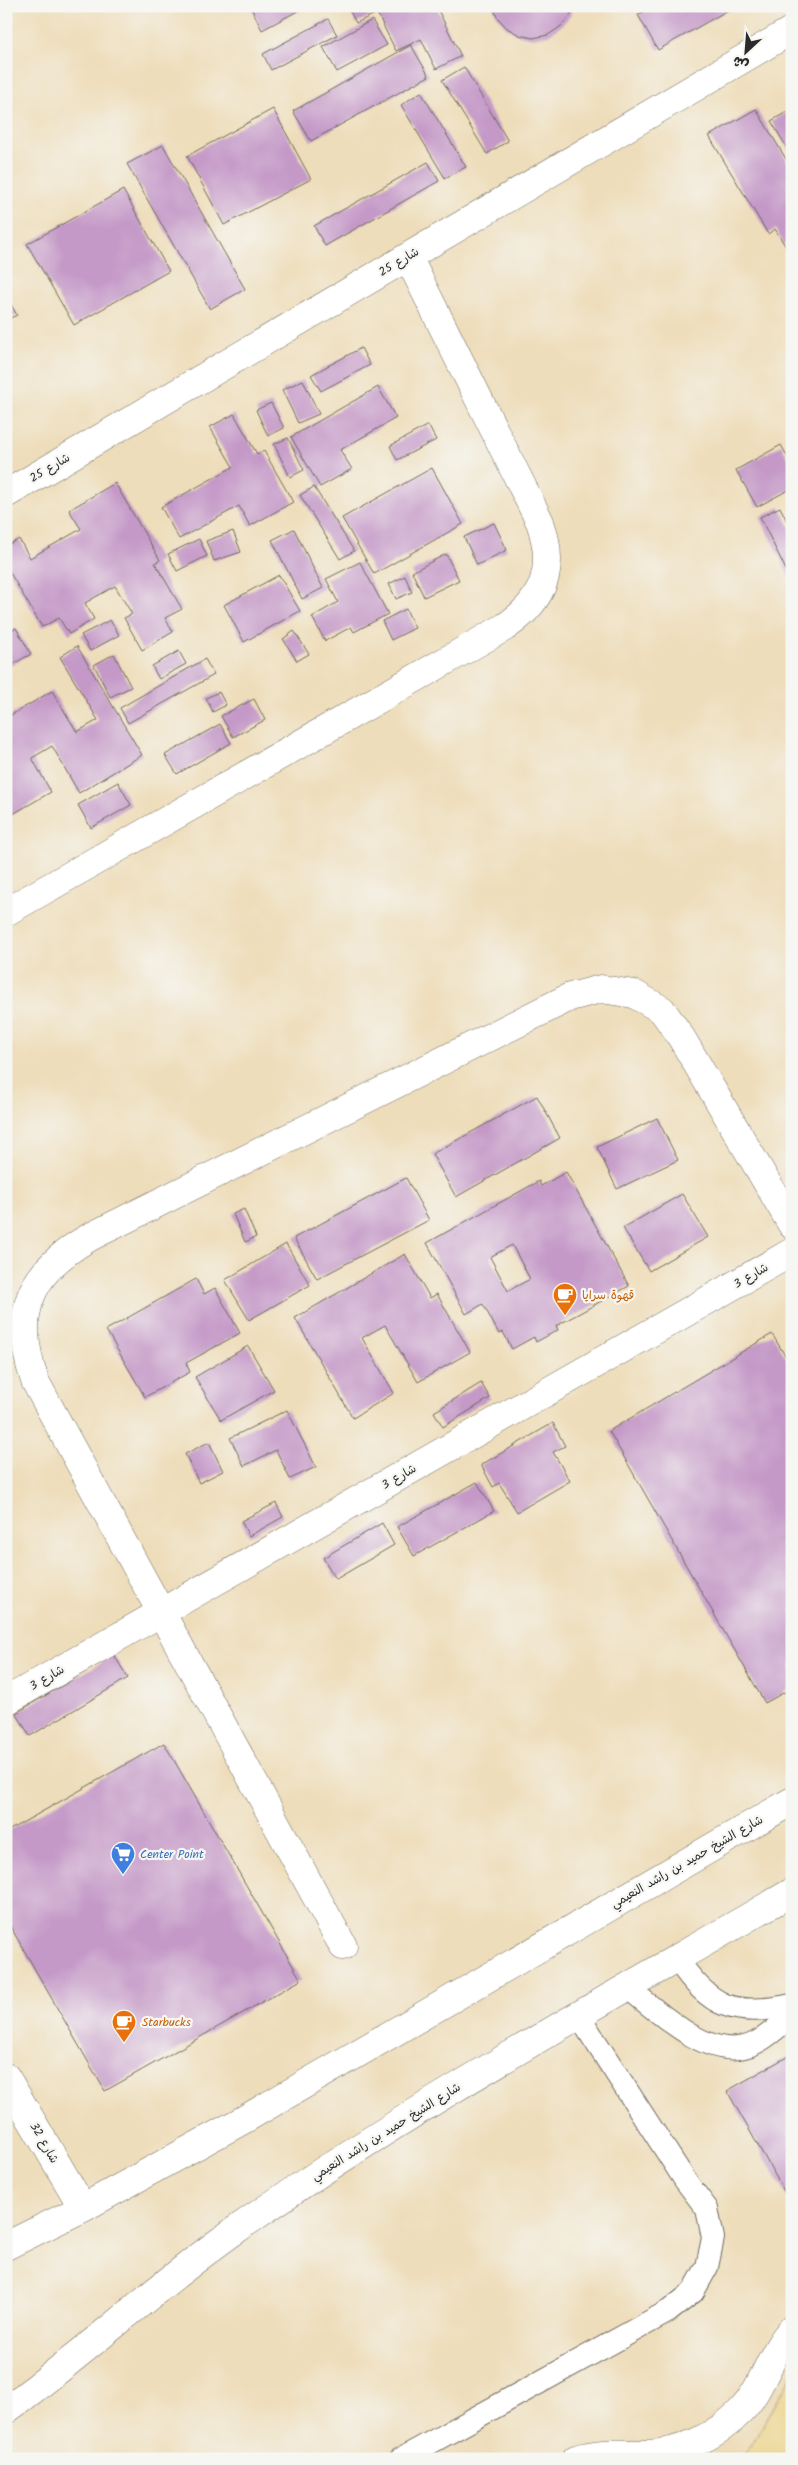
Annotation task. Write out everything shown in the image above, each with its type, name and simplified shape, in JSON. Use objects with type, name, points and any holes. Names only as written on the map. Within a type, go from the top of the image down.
[{"type":"street","name":"شارع 25","points":[[8,487],[408,257],[792,30]]},
{"type":"street","points":[[6,912],[505,627],[522,616],[535,600],[544,582],[548,562],[547,541],[540,522],[408,257]]},
{"type":"street","points":[[343,1946],[35,1381],[26,1354],[24,1325],[30,1297],[44,1272],[65,1252],[570,996],[601,989],[634,994],[662,1010],[681,1036],[792,1226]]},
{"type":"street","name":"شارع 3","points":[[6,1702],[792,1252]]},
{"type":"street","name":"شارع الشيخ حميد بن راشد النعيمي","points":[[6,2246],[82,2208],[244,2119],[792,1801]]},
{"type":"street","name":"شارع الشيخ حميد بن راشد النعيمي","points":[[6,2410],[90,2346],[186,2266],[243,2224],[364,2144],[792,1892]]},
{"type":"street","name":"شارع 32","points":[[6,2077],[82,2208]]},
{"type":"street","points":[[576,2459],[591,2454],[619,2452],[646,2454],[673,2450],[698,2441],[721,2427],[742,2410],[770,2360],[792,2329]]},
{"type":"lane","points":[[677,1959],[694,1983],[710,1998],[730,2007],[751,2010],[792,2005]]},
{"type":"lane","points":[[628,1988],[698,2040],[720,2048],[744,2047],[759,2041],[792,2016]]},
{"type":"lane","points":[[401,2459],[669,2311],[692,2292],[707,2267],[713,2238],[707,2209],[685,2180],[579,2016]]},
{"type":"sand","points":[[792,2376],[792,2459],[740,2459],[752,2444]]},
{"type":"building","points":[[250,6],[307,6],[262,30]]},
{"type":"building","points":[[347,6],[436,6],[461,56],[436,69],[421,39],[396,51],[377,13],[356,23]]},
{"type":"building","points":[[493,6],[573,6],[570,16],[560,27],[548,35],[533,38],[519,35],[507,28],[497,17]]},
{"type":"building","points":[[653,6],[735,6],[658,50],[638,15]]},
{"type":"building","points":[[328,19],[337,35],[271,70],[263,54]]},
{"type":"building","points":[[372,20],[387,45],[337,72],[323,47]]},
{"type":"building","points":[[411,45],[429,76],[311,141],[293,111]]},
{"type":"building","points":[[464,67],[508,141],[487,154],[442,80]]},
{"type":"building","points":[[421,92],[466,167],[445,178],[401,105]]},
{"type":"building","points":[[273,109],[311,179],[224,225],[187,156]]},
{"type":"building","points":[[756,109],[792,169],[792,257],[775,229],[768,234],[709,136]]},
{"type":"building","points":[[792,109],[792,156],[771,121]]},
{"type":"building","points":[[163,145],[245,289],[210,309],[127,164]]},
{"type":"building","points":[[428,162],[439,181],[325,246],[314,226]]},
{"type":"building","points":[[123,190],[169,271],[74,325],[27,244]]},
{"type":"building","points":[[6,296],[17,315],[6,320]]},
{"type":"building","points":[[361,348],[370,365],[321,391],[311,375]]},
{"type":"building","points":[[303,380],[319,414],[298,423],[282,390]]},
{"type":"building","points":[[378,387],[396,418],[340,450],[352,469],[320,487],[291,437]]},
{"type":"building","points":[[271,403],[284,428],[268,436],[256,410]]},
{"type":"building","points":[[234,414],[257,454],[264,451],[293,502],[250,526],[239,506],[179,539],[161,507],[233,467],[210,427]]},
{"type":"building","points":[[428,425],[436,440],[397,460],[390,446]]},
{"type":"building","points":[[288,438],[304,470],[290,477],[274,444]]},
{"type":"building","points":[[781,445],[792,465],[792,488],[757,507],[736,470]]},
{"type":"building","points":[[432,468],[463,524],[374,574],[342,518]]},
{"type":"building","points":[[115,483],[160,560],[155,563],[182,609],[165,618],[173,632],[142,650],[124,618],[132,614],[115,586],[85,603],[94,619],[69,634],[59,618],[42,627],[6,566],[6,546],[19,539],[30,558],[81,529],[69,510]]},
{"type":"building","points":[[314,487],[354,551],[340,559],[300,495]]},
{"type":"building","points":[[780,507],[792,531],[790,578],[760,517]]},
{"type":"building","points":[[494,523],[507,550],[477,565],[464,537]]},
{"type":"building","points":[[294,529],[323,588],[302,599],[272,540]]},
{"type":"building","points":[[233,531],[241,552],[214,561],[206,541]]},
{"type":"building","points":[[199,539],[207,556],[177,571],[168,554]]},
{"type":"building","points":[[446,554],[459,580],[424,597],[412,572]]},
{"type":"building","points":[[360,562],[388,614],[354,632],[351,627],[325,641],[312,617],[338,602],[326,579]]},
{"type":"building","points":[[279,575],[300,611],[244,642],[224,605]]},
{"type":"building","points":[[405,576],[412,592],[396,599],[389,584]]},
{"type":"building","points":[[406,609],[415,628],[391,640],[382,621]]},
{"type":"building","points":[[110,620],[119,635],[90,651],[81,635]]},
{"type":"building","points":[[16,628],[31,654],[6,668],[6,634]]},
{"type":"building","points":[[294,631],[309,654],[297,661],[283,639]]},
{"type":"building","points":[[77,646],[142,755],[79,793],[52,746],[32,758],[51,792],[6,818],[6,718],[52,691],[77,732],[98,720],[60,657]]},
{"type":"building","points":[[179,651],[186,664],[159,679],[152,666]]},
{"type":"building","points":[[114,654],[131,687],[110,697],[94,665]]},
{"type":"building","points":[[205,659],[214,675],[128,723],[120,708]]},
{"type":"building","points":[[219,692],[226,705],[213,712],[206,698]]},
{"type":"building","points":[[254,699],[265,720],[233,737],[221,716]]},
{"type":"building","points":[[220,724],[231,743],[177,774],[165,755]]},
{"type":"building","points":[[118,782],[131,805],[91,828],[78,805]]},
{"type":"building","points":[[537,1096],[560,1138],[456,1197],[432,1154]]},
{"type":"building","points":[[657,1118],[678,1160],[617,1189],[597,1147]]},
{"type":"building","points":[[566,1172],[629,1286],[556,1326],[558,1330],[536,1342],[534,1337],[512,1349],[503,1332],[499,1334],[483,1304],[466,1314],[427,1243],[539,1181],[541,1186]],"holes":[[[512,1245],[530,1279],[508,1291],[490,1257]]]},
{"type":"building","points":[[406,1178],[429,1220],[317,1279],[294,1238]]},
{"type":"building","points":[[682,1194],[708,1237],[649,1271],[623,1228]]},
{"type":"building","points":[[244,1209],[256,1237],[245,1242],[233,1214]]},
{"type":"building","points":[[286,1244],[310,1285],[249,1320],[225,1280]]},
{"type":"building","points":[[405,1254],[430,1298],[437,1294],[470,1352],[418,1382],[385,1325],[362,1338],[394,1393],[353,1418],[295,1318]]},
{"type":"building","points":[[196,1279],[204,1294],[215,1288],[240,1333],[186,1363],[190,1372],[145,1397],[106,1330]]},
{"type":"building","points":[[772,1334],[792,1367],[792,1688],[765,1703],[609,1431]]},
{"type":"building","points":[[248,1346],[274,1390],[221,1420],[195,1377]]},
{"type":"building","points":[[481,1383],[490,1398],[443,1427],[434,1412]]},
{"type":"building","points":[[287,1410],[316,1467],[290,1479],[276,1450],[244,1466],[230,1438]]},
{"type":"building","points":[[553,1423],[565,1446],[553,1452],[570,1481],[517,1512],[499,1483],[493,1487],[481,1465]]},
{"type":"building","points":[[209,1442],[223,1471],[199,1483],[185,1454]]},
{"type":"building","points":[[477,1482],[494,1511],[414,1556],[397,1527]]},
{"type":"building","points":[[276,1503],[283,1517],[249,1536],[241,1521]]},
{"type":"building","points":[[382,1523],[394,1545],[336,1579],[323,1558]]},
{"type":"building","points":[[114,1655],[128,1678],[30,1736],[16,1713]]},
{"type":"building","name":"Center Point","points":[[164,1743],[301,1980],[105,2091],[6,1919],[6,1832]]},
{"type":"building","points":[[792,2054],[792,2205],[727,2091]]},
{"type":"place","name":"قهوة سرايا","points":[[565,1316]]},
{"type":"place","name":"Center Point","points":[[123,1875]]},
{"type":"place","name":"Starbucks","points":[[124,2043]]}]
